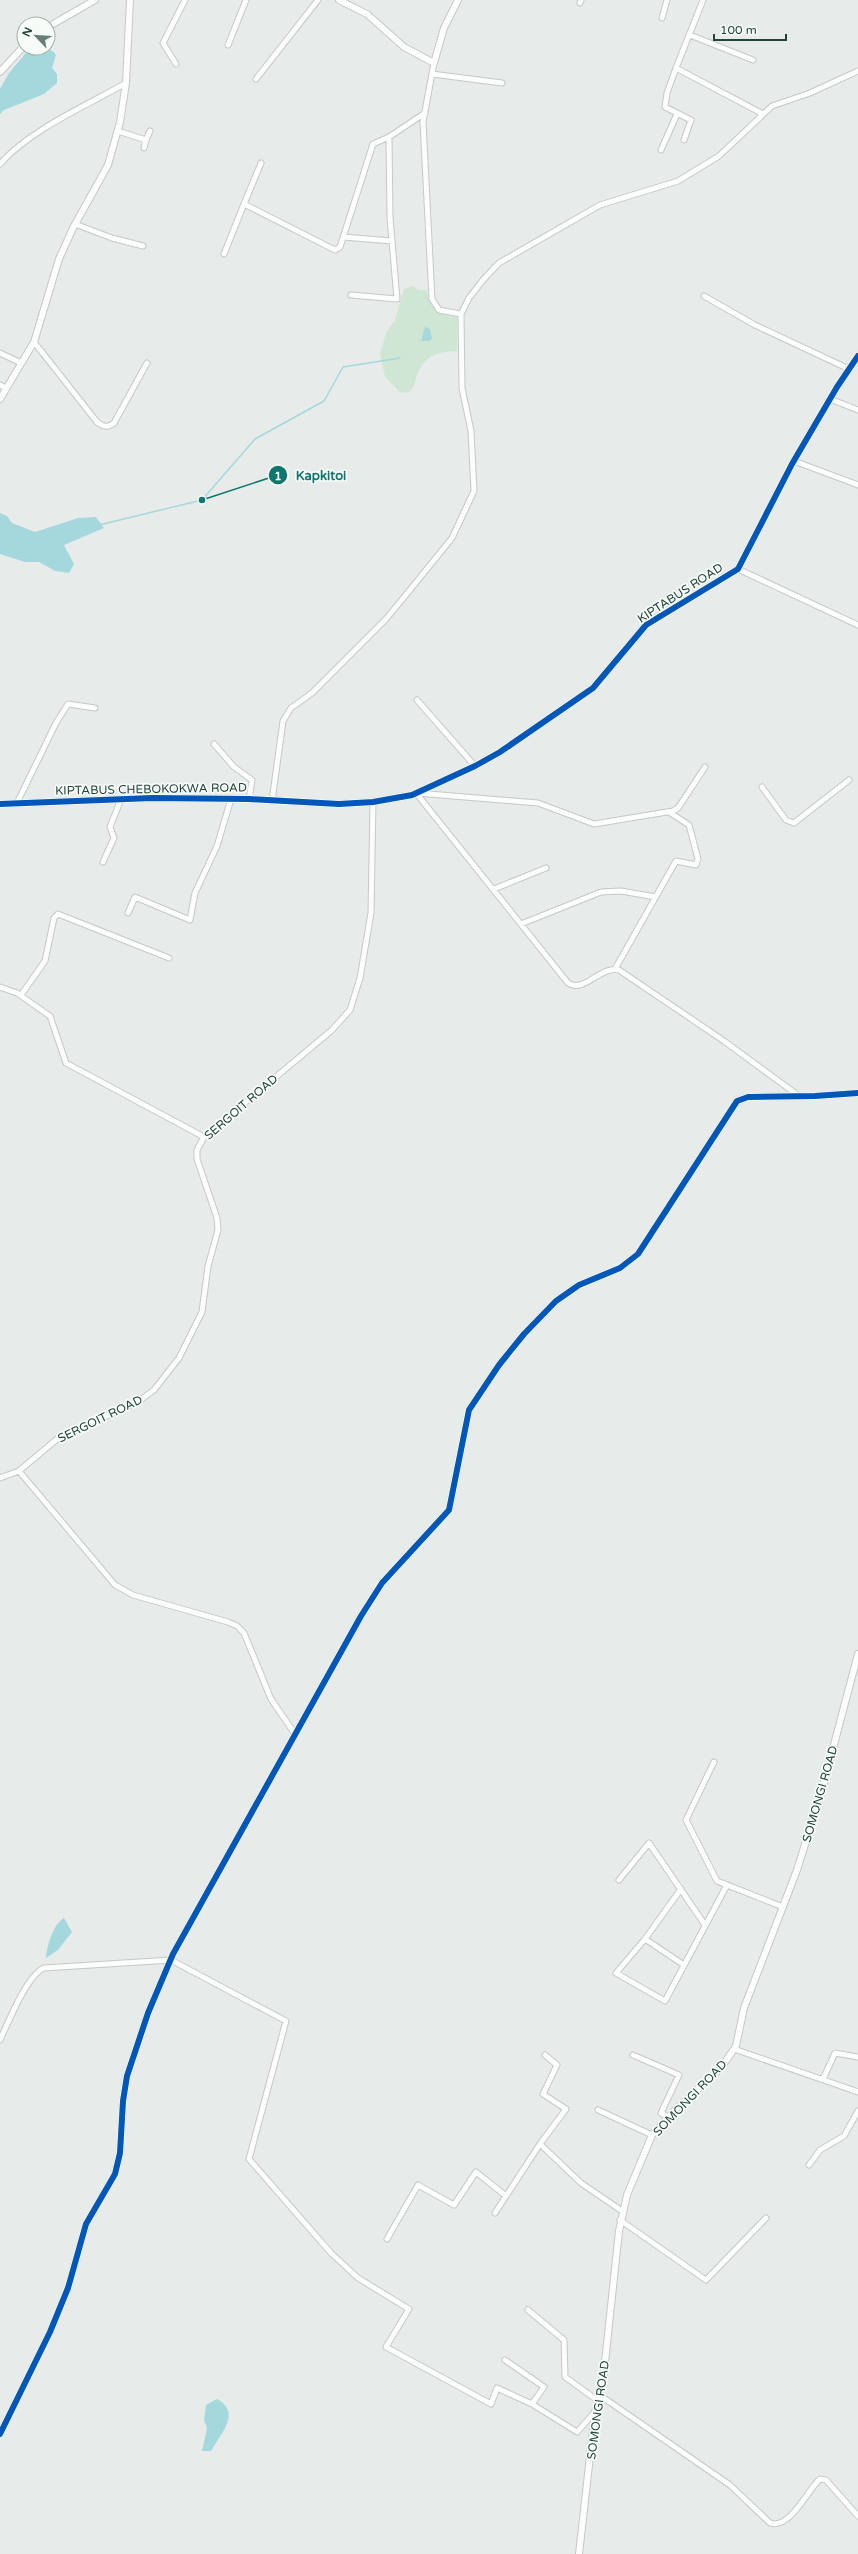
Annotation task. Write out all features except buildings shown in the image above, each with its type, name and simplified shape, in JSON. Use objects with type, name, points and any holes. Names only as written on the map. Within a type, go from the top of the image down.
[{"type":"street","points":[[56,22],[95,0]]},
{"type":"street","points":[[0,399],[3,386],[21,363],[34,342],[57,266],[76,224],[108,165],[118,130],[126,83],[130,0]]},
{"type":"street","points":[[176,64],[163,43],[185,0]]},
{"type":"street","points":[[228,45],[246,0]]},
{"type":"street","points":[[256,79],[318,0]]},
{"type":"street","points":[[339,0],[367,14],[404,47],[434,63]]},
{"type":"street","points":[[458,0],[444,28],[434,63],[423,122],[432,299],[439,310],[461,314]]},
{"type":"street","points":[[662,18],[667,0]]},
{"type":"street","points":[[684,140],[691,120],[665,107],[666,92],[703,0]]},
{"type":"street","points":[[690,34],[753,60]]},
{"type":"street","points":[[0,72],[16,55]]},
{"type":"street","points":[[676,68],[763,114]]},
{"type":"street","points":[[272,801],[283,721],[286,714],[312,693],[386,619],[452,538],[474,491],[471,431],[462,388],[461,314],[469,298],[498,263],[600,205],[678,181],[719,156],[772,106],[810,93],[858,71]]},
{"type":"street","points":[[432,74],[502,83]]},
{"type":"street","points":[[0,164],[10,152],[37,134],[126,83]]},
{"type":"street","points":[[244,204],[335,250],[340,247],[373,144],[389,137],[425,113]]},
{"type":"street","points":[[661,150],[677,114]]},
{"type":"street","points":[[118,130],[146,140]]},
{"type":"street","points":[[144,148],[150,131]]},
{"type":"street","points":[[351,295],[397,300],[392,241],[389,137]]},
{"type":"street","points":[[224,254],[261,163]]},
{"type":"street","points":[[76,224],[112,238],[143,246]]},
{"type":"street","points":[[343,237],[392,241]]},
{"type":"street","points":[[704,296],[770,332],[849,369]]},
{"type":"street","points":[[34,342],[97,422],[105,427],[114,423],[147,363]]},
{"type":"street","points":[[0,353],[21,363]]},
{"type":"street","name":"KIPTABUS ROAD","points":[[373,802],[416,793],[475,766],[500,752],[593,688],[646,625],[721,581],[736,568],[738,569],[794,461],[830,399],[858,356]]},
{"type":"street","points":[[830,399],[858,410]]},
{"type":"street","points":[[794,461],[858,485]]},
{"type":"street","points":[[738,569],[858,625]]},
{"type":"street","points":[[417,700],[475,766]]},
{"type":"street","points":[[17,803],[56,723],[68,704],[95,708]]},
{"type":"street","points":[[214,744],[234,767],[252,780],[249,799]]},
{"type":"street","points":[[416,793],[538,803],[594,824],[669,812],[678,808],[705,767]]},
{"type":"street","points":[[762,787],[786,820],[794,824],[849,780]]},
{"type":"street","points":[[416,793],[566,981],[572,986],[581,985],[615,969],[676,861],[696,865],[698,859],[689,825],[669,812]]},
{"type":"street","points":[[128,913],[135,897],[190,920],[195,893],[217,846],[231,799]]},
{"type":"street","name":"KIPTABUS CHEBOKOKWA ROAD","points":[[0,804],[121,800],[231,799],[339,804],[373,802]]},
{"type":"street","points":[[103,862],[114,838],[110,827],[121,800]]},
{"type":"street","name":"SERGOIT ROAD","points":[[0,1478],[19,1471],[57,1439],[139,1401],[166,1376],[190,1339],[202,1312],[208,1266],[218,1230],[217,1218],[197,1159],[198,1150],[204,1137],[332,1030],[350,1010],[360,978],[371,913],[373,802]]},
{"type":"street","points":[[494,889],[546,868]]},
{"type":"street","points":[[521,924],[601,892],[621,891],[656,897]]},
{"type":"street","points":[[22,995],[45,961],[54,918],[58,914],[169,958]]},
{"type":"street","points":[[615,969],[644,985],[799,1096]]},
{"type":"street","points":[[0,987],[22,995],[50,1016],[66,1063],[204,1137]]},
{"type":"street","points":[[0,2434],[50,2332],[68,2288],[86,2224],[116,2174],[120,2153],[123,2101],[127,2076],[148,2013],[171,1960],[325,1678],[382,1584],[449,1510],[469,1410],[499,1365],[524,1334],[556,1301],[578,1285],[620,1268],[638,1254],[737,1101],[748,1096],[799,1096],[858,1093]]},
{"type":"street","points":[[19,1471],[115,1585],[133,1595],[228,1622],[240,1629],[271,1699],[295,1734]]},
{"type":"street","name":"SOMONGI ROAD","points":[[580,2554],[595,2412],[598,2394],[603,2382],[622,2211],[634,2175],[652,2135],[668,2117],[721,2068],[734,2049],[744,2008],[797,1870],[822,1790],[858,1654]]},
{"type":"street","points":[[714,1762],[686,1820],[717,1881],[783,1907]]},
{"type":"street","points":[[619,1880],[649,1843],[706,1925]]},
{"type":"street","points":[[681,1889],[644,1939],[616,1973],[665,2001],[726,1885]]},
{"type":"street","points":[[644,1939],[684,1964]]},
{"type":"street","points":[[0,2040],[31,1981],[42,1968],[171,1960],[286,2021],[249,2159],[331,2253],[358,2278],[409,2309],[386,2347],[491,2404],[497,2388],[532,2404],[577,2432],[595,2412]]},
{"type":"street","points":[[734,2049],[858,2092]]},
{"type":"street","points":[[823,2079],[835,2052],[858,2057]]},
{"type":"street","points":[[494,2213],[540,2144],[566,2110],[544,2094],[558,2065],[545,2055]]},
{"type":"street","points":[[633,2056],[679,2075],[661,2113],[668,2117]]},
{"type":"street","points":[[598,2110],[652,2135]]},
{"type":"street","points":[[809,2165],[820,2150],[844,2136],[858,2111]]},
{"type":"street","points":[[540,2144],[582,2183],[622,2211]]},
{"type":"street","points":[[387,2239],[418,2185],[454,2204],[476,2172],[506,2196]]},
{"type":"street","points":[[620,2220],[706,2280],[766,2218]]},
{"type":"street","points":[[528,2310],[564,2340],[565,2376],[597,2400]]},
{"type":"street","points":[[505,2360],[544,2387],[532,2404]]},
{"type":"street","points":[[598,2394],[730,2484],[770,2523],[774,2524],[783,2521],[805,2500],[820,2479],[826,2480],[858,2516]]},
{"type":"green space","points":[[413,286],[418,290],[427,290],[430,302],[440,313],[457,317],[457,351],[443,352],[428,359],[420,368],[414,384],[409,392],[401,393],[385,377],[380,354],[386,333],[395,320],[404,289]]},
{"type":"water","points":[[23,56],[56,56],[52,68],[57,74],[57,83],[44,94],[4,110],[0,114],[0,89],[9,73]]},
{"type":"water","points":[[425,327],[430,329],[432,339],[429,341],[421,341]]},
{"type":"water","points":[[0,513],[7,516],[12,523],[35,532],[78,518],[96,517],[104,528],[64,545],[74,564],[69,573],[55,571],[39,562],[25,562],[0,554]]},
{"type":"water","points":[[64,1918],[72,1932],[58,1950],[46,1958],[49,1942],[54,1930]]},
{"type":"water","points":[[217,2399],[228,2410],[229,2417],[227,2424],[211,2451],[202,2451],[207,2428],[204,2420],[206,2405]]},
{"type":"waterway","points":[[99,525],[202,500],[255,439],[324,401],[343,367],[400,358]]},
{"type":"cycle path","points":[[0,804],[152,798],[249,799],[339,804],[373,802],[412,795],[475,766],[500,752],[593,688],[646,625],[738,569],[792,464],[837,387],[858,356]]},
{"type":"cycle path","points":[[0,2434],[50,2332],[68,2288],[86,2224],[115,2174],[120,2153],[123,2101],[127,2076],[148,2013],[173,1954],[361,1616],[382,1583],[449,1510],[469,1410],[499,1365],[524,1334],[556,1301],[579,1285],[620,1268],[638,1254],[737,1101],[748,1097],[815,1096],[858,1093]]},
{"type":"place","name":"Kapkitoi","points":[[202,500]]}]
